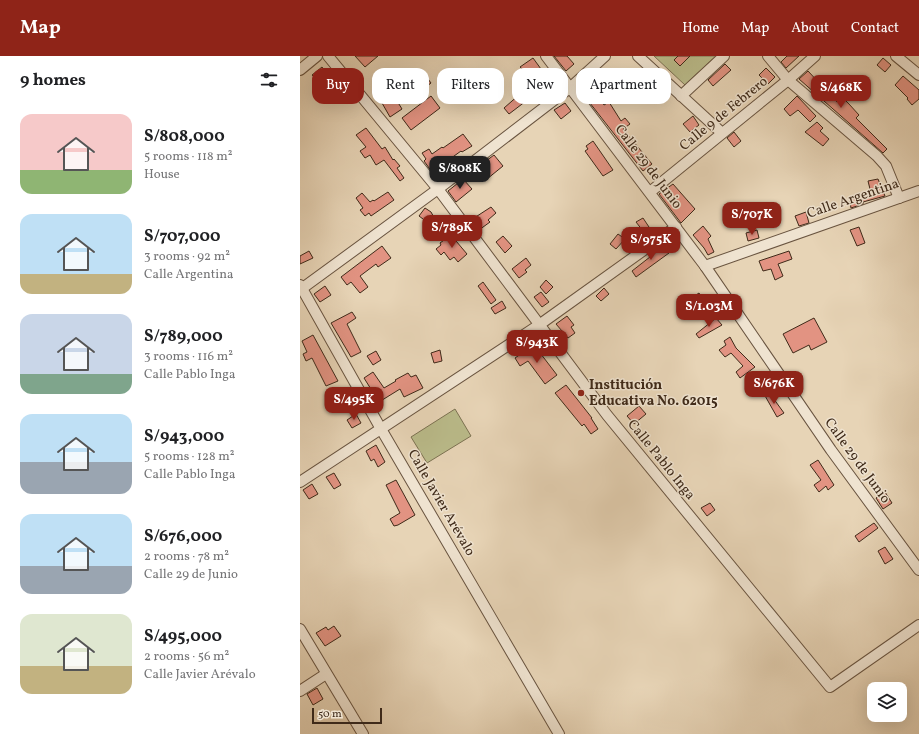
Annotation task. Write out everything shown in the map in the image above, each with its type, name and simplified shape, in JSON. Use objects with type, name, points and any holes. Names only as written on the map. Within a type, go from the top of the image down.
[{"type":"street","points":[[300,70],[317,56]]},
{"type":"street","name":"Calle Pablo Inga","points":[[328,56],[438,189],[607,415],[830,687],[919,625]]},
{"type":"street","name":"Calle 29 de Junio","points":[[546,56],[705,266],[831,450],[919,570]]},
{"type":"street","points":[[301,288],[438,189],[570,87],[605,56]]},
{"type":"street","points":[[638,56],[722,133]]},
{"type":"street","points":[[682,96],[724,56]]},
{"type":"street","points":[[768,56],[788,80],[877,156],[886,166],[899,198]]},
{"type":"street","name":"Calle 9 de Febrero","points":[[650,192],[788,80],[814,56]]},
{"type":"street","points":[[896,56],[919,75]]},
{"type":"street","name":"Calle Argentina","points":[[705,266],[919,191]]},
{"type":"street","points":[[300,482],[539,325],[676,227]]},
{"type":"street","name":"Calle Javier Arévalo","points":[[301,288],[381,429],[559,734]]},
{"type":"street","points":[[300,629],[363,734]]},
{"type":"street","points":[[300,692],[326,674]]},
{"type":"green space","points":[[654,56],[716,56],[685,85],[671,72],[671,68],[667,68]]},
{"type":"green space","points":[[455,409],[471,436],[427,463],[411,437]]},
{"type":"building","points":[[355,56],[378,56],[365,67]]},
{"type":"building","points":[[554,56],[567,56],[574,64],[568,69],[568,68],[564,68]]},
{"type":"building","points":[[678,56],[690,56],[680,66],[674,60]]},
{"type":"building","points":[[787,56],[799,56],[786,68],[781,62]]},
{"type":"building","points":[[533,58],[540,68],[521,68],[520,67]]},
{"type":"building","points":[[883,58],[891,65],[885,72],[877,65]]},
{"type":"building","points":[[725,64],[731,70],[713,86],[708,80]]},
{"type":"building","points":[[766,68],[775,77],[768,84],[759,75]]},
{"type":"building","points":[[808,71],[837,102],[842,97],[849,104],[859,115],[856,118],[887,149],[883,153],[799,79]]},
{"type":"building","points":[[903,76],[919,90],[919,99],[912,105],[907,99],[908,98],[895,85]]},
{"type":"building","points":[[431,96],[440,108],[411,130],[402,118],[420,104],[429,104],[429,98]]},
{"type":"building","points":[[797,96],[816,116],[810,122],[798,110],[790,116],[784,109]]},
{"type":"building","points":[[512,101],[512,104],[522,104],[509,114],[504,108]]},
{"type":"building","points":[[383,104],[399,104],[402,109],[390,117]]},
{"type":"building","points":[[566,104],[571,111],[561,119],[554,110]]},
{"type":"building","points":[[591,104],[610,104],[621,121],[625,118],[630,124],[623,129],[652,164],[643,171]]},
{"type":"building","points":[[693,116],[699,125],[690,132],[683,124]]},
{"type":"building","points":[[817,122],[823,128],[820,131],[829,139],[823,146],[805,132]]},
{"type":"building","points":[[366,128],[382,149],[385,147],[393,160],[394,159],[400,166],[397,168],[404,178],[400,181],[384,160],[376,165],[370,155],[365,158],[360,151],[366,147],[356,135]]},
{"type":"building","points":[[734,132],[741,141],[734,147],[727,138]]},
{"type":"building","points":[[463,134],[472,146],[462,152],[461,151],[432,172],[424,161],[426,159],[422,153],[429,149],[432,154]]},
{"type":"building","points":[[593,141],[613,170],[603,176],[585,151],[588,149],[586,146]]},
{"type":"building","points":[[494,155],[503,166],[487,179],[478,167]]},
{"type":"building","points":[[463,179],[472,189],[456,202],[448,191]]},
{"type":"building","points":[[878,179],[885,196],[863,202],[863,204],[851,208],[849,197],[871,193],[868,181]]},
{"type":"building","points":[[673,184],[695,209],[681,223],[659,194]]},
{"type":"building","points":[[388,192],[394,200],[371,216],[369,213],[365,216],[360,210],[363,208],[356,198],[362,193],[370,202]]},
{"type":"building","points":[[491,207],[496,213],[488,220],[490,222],[479,230],[471,220]]},
{"type":"building","points":[[425,208],[431,212],[443,234],[419,216]]},
{"type":"building","points":[[806,212],[809,223],[799,226],[795,216]]},
{"type":"building","points":[[643,218],[649,227],[643,231],[636,222]]},
{"type":"building","points":[[703,226],[711,236],[708,239],[714,252],[708,255],[693,235]]},
{"type":"building","points":[[859,227],[865,243],[857,246],[850,230]]},
{"type":"building","points":[[757,230],[759,238],[748,241],[746,233]]},
{"type":"building","points":[[618,234],[625,239],[616,249],[610,244]]},
{"type":"building","points":[[451,235],[467,254],[458,262],[454,257],[450,260],[444,252],[441,255],[436,249],[441,245],[440,243]]},
{"type":"building","points":[[503,236],[512,246],[505,253],[496,242]]},
{"type":"building","points":[[382,246],[391,258],[378,267],[376,264],[360,276],[368,287],[360,293],[351,282],[347,285],[341,277]]},
{"type":"building","points":[[664,246],[669,253],[636,277],[632,271]]},
{"type":"building","points":[[309,251],[313,258],[300,264],[300,256]]},
{"type":"building","points":[[789,251],[792,259],[778,264],[783,276],[775,280],[771,269],[763,271],[759,261]]},
{"type":"building","points":[[526,258],[531,265],[525,270],[527,272],[519,278],[512,269]]},
{"type":"building","points":[[546,280],[553,287],[546,294],[540,287]]},
{"type":"building","points":[[483,282],[496,300],[491,304],[478,286]]},
{"type":"building","points":[[325,286],[331,295],[320,302],[314,294]]},
{"type":"building","points":[[604,288],[609,294],[601,301],[596,296]]},
{"type":"building","points":[[541,292],[549,302],[542,307],[534,297]]},
{"type":"building","points":[[699,293],[705,303],[699,307],[693,297]]},
{"type":"building","points":[[502,301],[506,308],[495,314],[491,308]]},
{"type":"building","points":[[352,312],[356,318],[347,324],[361,352],[351,357],[331,323]]},
{"type":"building","points":[[567,316],[574,325],[571,327],[575,333],[568,338],[556,324]]},
{"type":"building","points":[[716,318],[722,325],[699,338],[696,334]]},
{"type":"building","points":[[814,318],[827,342],[811,350],[809,345],[793,353],[783,334]]},
{"type":"building","points":[[313,335],[338,381],[326,386],[312,358],[306,361],[303,354],[307,352],[302,341]]},
{"type":"building","points":[[730,337],[736,348],[755,367],[740,378],[736,372],[743,366],[731,353],[725,357],[719,350],[726,345],[724,341]]},
{"type":"building","points":[[534,345],[557,375],[545,384],[528,361],[520,366],[515,358]]},
{"type":"building","points":[[440,350],[442,361],[434,363],[431,353]]},
{"type":"building","points":[[376,351],[381,360],[373,365],[367,356]]},
{"type":"building","points":[[373,372],[384,388],[408,373],[411,377],[416,375],[423,388],[404,397],[400,389],[379,402],[364,378]]},
{"type":"building","points":[[566,385],[592,418],[598,429],[591,434],[584,424],[582,426],[555,393]]},
{"type":"building","points":[[768,391],[784,413],[777,417],[764,394]]},
{"type":"building","points":[[639,406],[646,414],[634,424],[627,416]]},
{"type":"building","points":[[356,414],[361,423],[352,428],[347,420]]},
{"type":"building","points":[[376,445],[385,462],[378,467],[374,459],[371,461],[366,451]]},
{"type":"building","points":[[818,460],[834,485],[828,490],[826,486],[819,492],[814,485],[821,480],[810,465]]},
{"type":"building","points":[[334,473],[341,485],[334,489],[326,477]]},
{"type":"building","points":[[396,480],[415,515],[394,526],[390,519],[400,513],[386,485]]},
{"type":"building","points":[[312,484],[318,494],[309,499],[303,490]]},
{"type":"building","points":[[885,492],[892,503],[883,509],[876,498]]},
{"type":"building","points":[[710,503],[715,510],[707,516],[701,508]]},
{"type":"building","points":[[874,523],[878,528],[859,542],[855,536]]},
{"type":"building","points":[[885,547],[893,559],[885,564],[878,551]]},
{"type":"building","points":[[334,626],[341,636],[325,646],[316,633],[326,627],[328,630]]},
{"type":"building","points":[[317,688],[323,699],[313,705],[307,694]]},
{"type":"place","name":"Institución Educativa No. 62015","points":[[581,393]]}]
